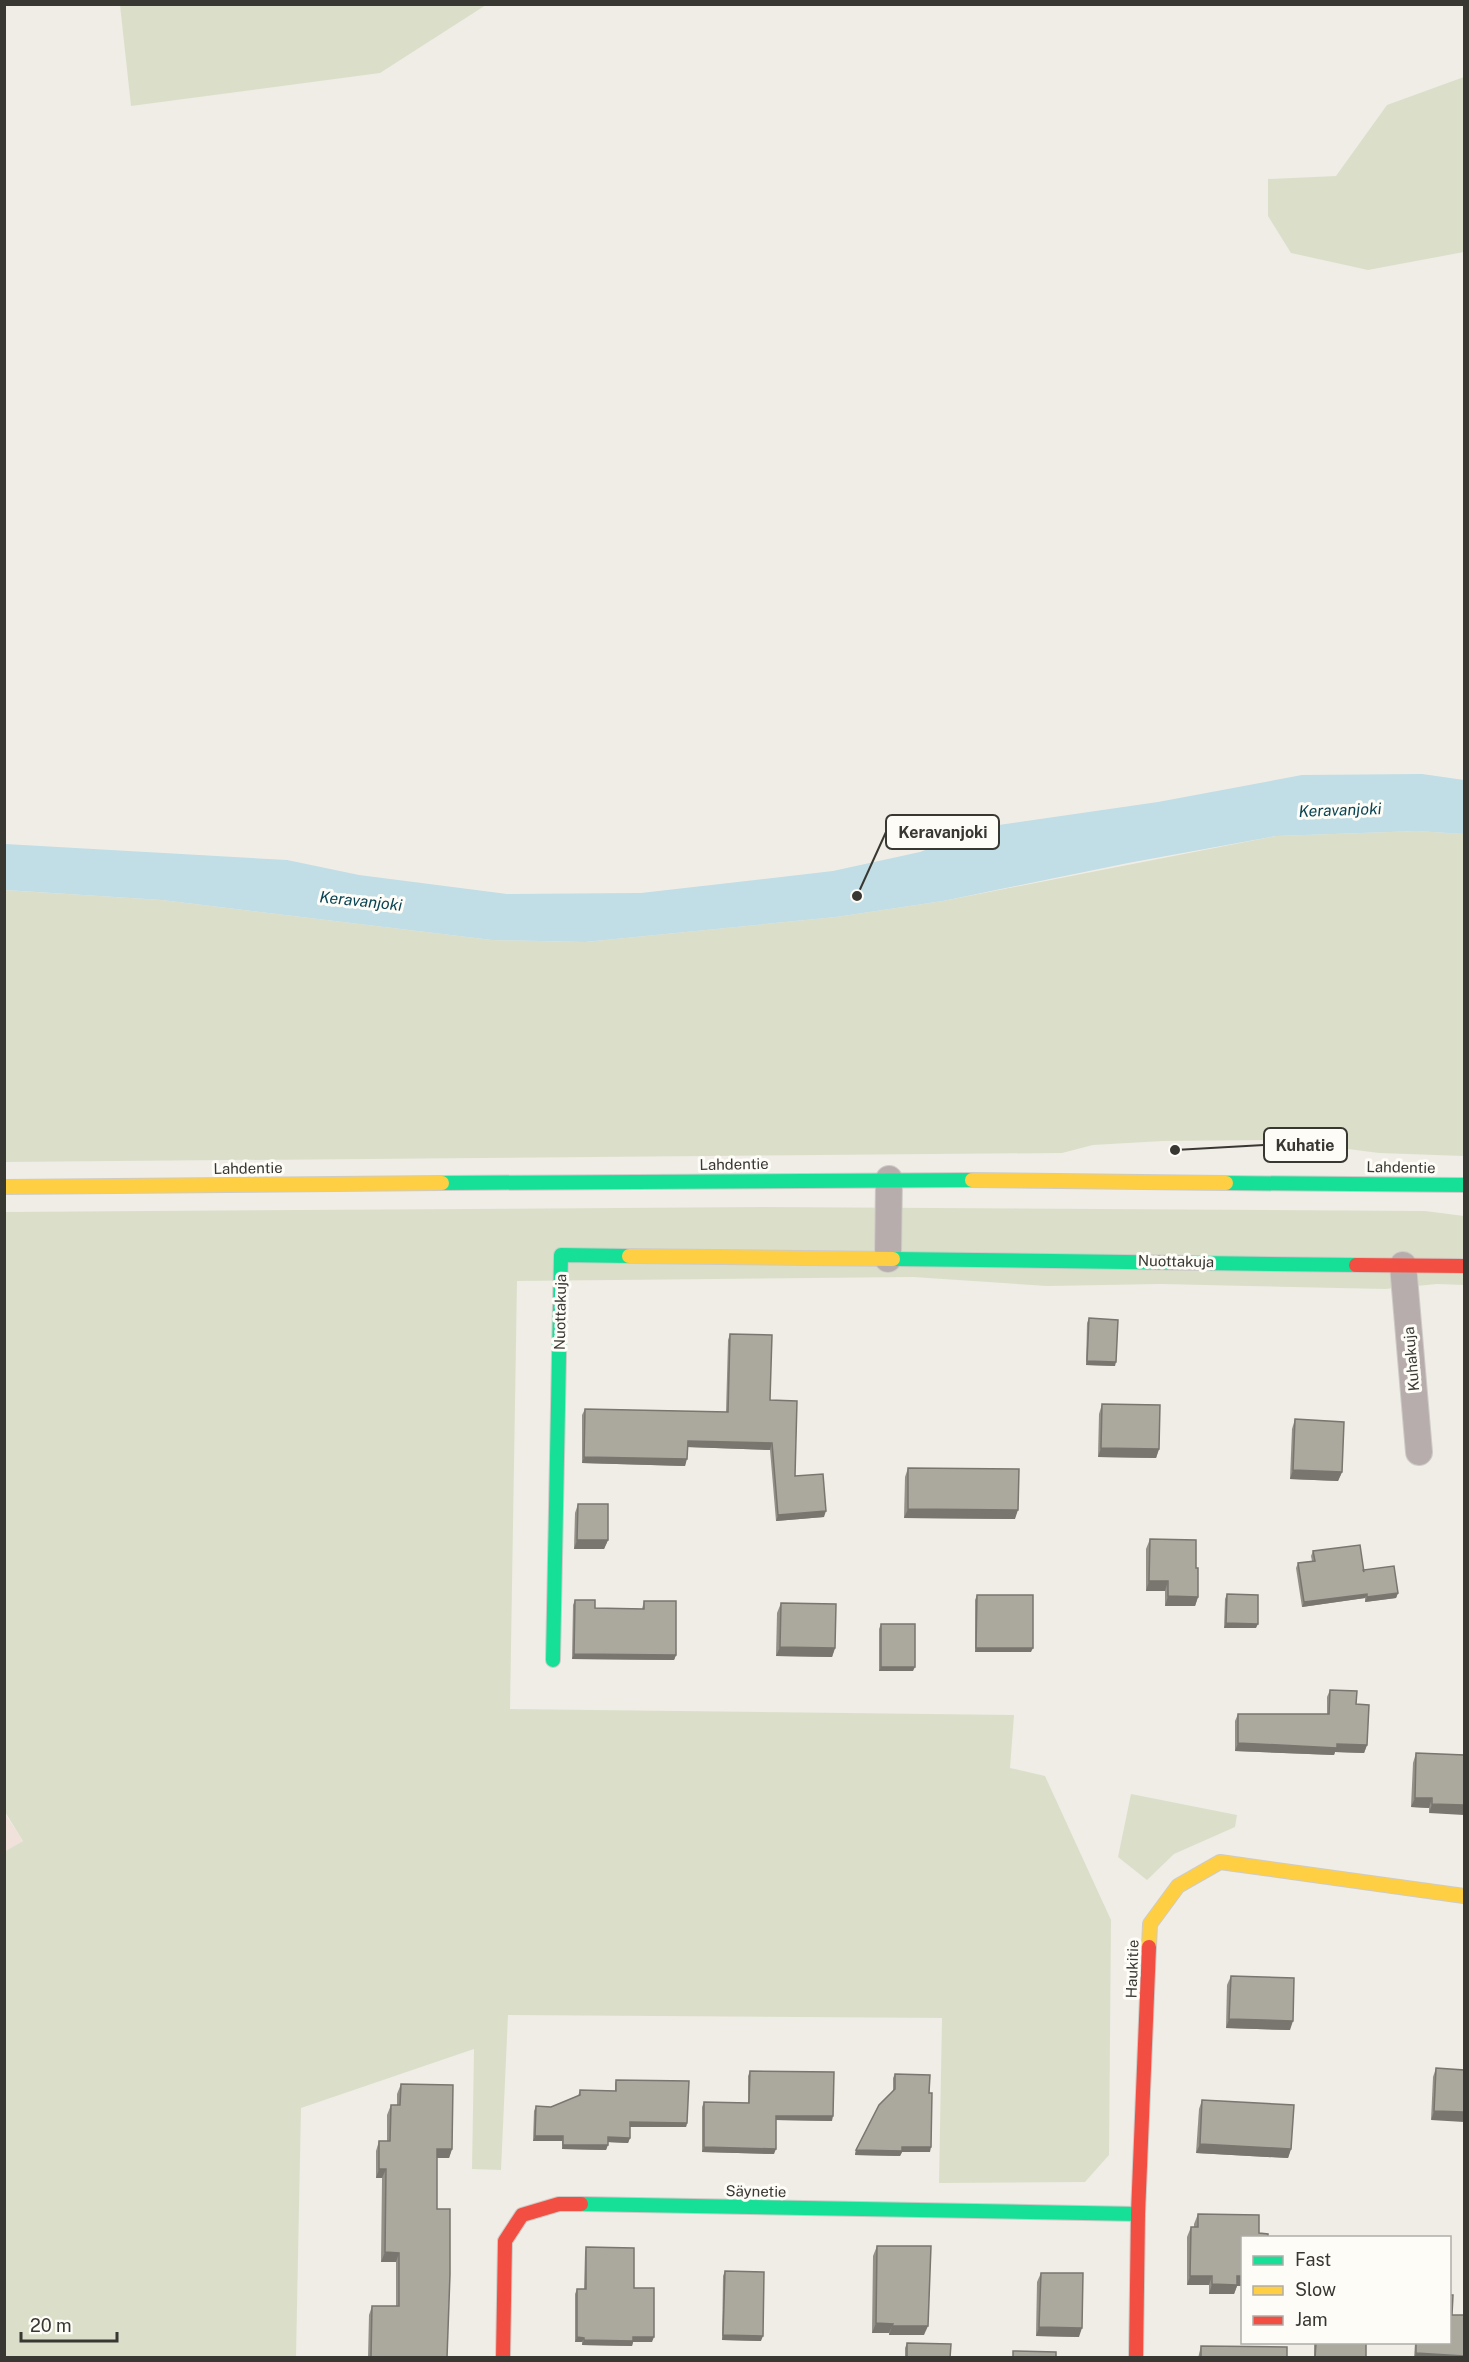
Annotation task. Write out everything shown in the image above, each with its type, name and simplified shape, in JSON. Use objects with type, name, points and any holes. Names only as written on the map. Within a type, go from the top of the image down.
[{"type":"street","name":"Lahdentie","points":[[4,1187],[889,1179],[1464,1185]]},
{"type":"street","points":[[888,1259],[889,1179]]},
{"type":"street","name":"Nuottakuja","points":[[553,1660],[561,1255],[1464,1266]]},
{"type":"street","name":"Kuhakuja","points":[[1403,1265],[1419,1452]]},
{"type":"street","name":"Haukitie","points":[[1136,2358],[1138,2214],[1150,1924],[1178,1886],[1220,1862],[1464,1896]]},
{"type":"street","name":"Säynetie","points":[[503,2358],[505,2241],[522,2215],[560,2204],[1138,2214]]},
{"type":"shaded area","points":[[4,1812],[23,1841],[5,1852],[4,1852]]},
{"type":"green space","points":[[120,4],[486,5],[380,73],[131,106]]},
{"type":"green space","points":[[1464,77],[1464,252],[1368,270],[1291,253],[1268,216],[1268,179],[1336,176],[1387,105]]},
{"type":"green space","points":[[1417,831],[1464,834],[1464,1156],[1379,1153],[1278,1140],[1163,1141],[1093,1145],[1062,1153],[5,1162],[4,890],[162,900],[492,940],[585,942],[836,917],[943,901],[1276,836]]},
{"type":"green space","points":[[764,1207],[1425,1211],[1464,1216],[1464,1285],[1437,1284],[1385,1289],[1161,1284],[1047,1286],[913,1277],[517,1281],[510,1709],[1014,1715],[1010,1768],[1045,1776],[1111,1920],[1109,2155],[1085,2182],[939,2183],[942,2018],[508,2015],[501,2170],[472,2169],[474,2049],[301,2108],[296,2357],[5,2357],[4,1852],[23,1841],[5,1812],[5,1212]]},
{"type":"green space","points":[[1131,1794],[1237,1815],[1235,1827],[1174,1854],[1147,1880],[1118,1857]]},
{"type":"water","points":[[1422,774],[1464,780],[1464,834],[1417,831],[1276,836],[1128,863],[943,901],[836,917],[585,942],[492,940],[162,900],[5,890],[5,844],[287,860],[359,875],[507,894],[641,893],[833,871],[920,852],[992,826],[1158,802],[1302,775]]},
{"type":"building","points":[[1089,1318],[1118,1320],[1116,1362],[1087,1361]]},
{"type":"building","points":[[730,1334],[772,1335],[770,1400],[797,1401],[795,1476],[823,1474],[826,1511],[778,1515],[772,1443],[688,1441],[687,1459],[584,1457],[585,1409],[728,1412]]},
{"type":"building","points":[[1102,1404],[1160,1405],[1159,1449],[1101,1448]]},
{"type":"building","points":[[1295,1419],[1344,1422],[1342,1472],[1293,1470]]},
{"type":"building","points":[[908,1468],[1019,1469],[1018,1510],[908,1509]]},
{"type":"building","points":[[578,1504],[608,1504],[608,1540],[577,1540]]},
{"type":"building","points":[[1150,1539],[1196,1540],[1198,1597],[1168,1596],[1168,1581],[1149,1581]]},
{"type":"building","points":[[1360,1545],[1364,1570],[1394,1566],[1398,1593],[1367,1597],[1367,1594],[1304,1602],[1298,1563],[1315,1561],[1313,1551]]},
{"type":"building","points":[[1227,1594],[1258,1595],[1258,1624],[1226,1623]]},
{"type":"building","points":[[977,1595],[1033,1595],[1033,1648],[976,1648]]},
{"type":"building","points":[[575,1600],[595,1600],[595,1608],[644,1609],[644,1601],[676,1601],[676,1655],[574,1654]]},
{"type":"building","points":[[781,1603],[836,1604],[835,1648],[780,1647]]},
{"type":"building","points":[[881,1624],[915,1624],[915,1667],[881,1667]]},
{"type":"building","points":[[1330,1690],[1357,1691],[1356,1704],[1369,1705],[1367,1745],[1337,1744],[1337,1748],[1238,1743],[1238,1714],[1329,1714]]},
{"type":"building","points":[[1416,1753],[1464,1755],[1464,1805],[1432,1804],[1432,1798],[1415,1798]]},
{"type":"building","points":[[1231,1976],[1294,1978],[1293,2021],[1229,2019]]},
{"type":"building","points":[[1436,2068],[1464,2070],[1464,2112],[1434,2111]]},
{"type":"building","points":[[750,2071],[834,2072],[833,2116],[776,2116],[776,2149],[704,2147],[704,2102],[749,2103]]},
{"type":"building","points":[[895,2074],[930,2075],[931,2147],[902,2147],[902,2151],[856,2150],[879,2105],[895,2089]]},
{"type":"building","points":[[616,2080],[689,2081],[687,2123],[630,2122],[630,2138],[608,2137],[608,2145],[563,2145],[563,2136],[535,2136],[536,2106],[551,2107],[580,2095],[580,2090],[616,2091]]},
{"type":"building","points":[[401,2084],[453,2085],[452,2149],[437,2149],[437,2209],[450,2209],[447,2358],[371,2358],[372,2306],[399,2306],[399,2253],[385,2252],[386,2169],[379,2169],[379,2141],[390,2141],[391,2105],[400,2105]]},
{"type":"building","points":[[1202,2100],[1294,2105],[1291,2149],[1200,2144]]},
{"type":"building","points":[[1198,2214],[1259,2215],[1259,2233],[1268,2234],[1268,2236],[1241,2236],[1241,2276],[1237,2276],[1237,2285],[1212,2284],[1212,2276],[1190,2276],[1191,2227],[1198,2227]]},
{"type":"building","points":[[877,2246],[931,2246],[928,2326],[892,2326],[893,2324],[876,2323]]},
{"type":"building","points":[[586,2247],[634,2248],[634,2288],[654,2288],[654,2337],[633,2337],[633,2341],[584,2340],[584,2338],[577,2337],[577,2289],[586,2289]]},
{"type":"building","points":[[725,2271],[764,2272],[763,2336],[723,2335]]},
{"type":"building","points":[[1041,2273],[1083,2273],[1082,2328],[1039,2327]]},
{"type":"building","points":[[1451,2295],[1453,2295],[1452,2315],[1464,2315],[1464,2356],[1416,2353],[1416,2344],[1451,2344]]},
{"type":"building","points":[[907,2343],[951,2344],[950,2358],[907,2358]]},
{"type":"building","points":[[1316,2344],[1366,2344],[1366,2358],[1315,2358]]},
{"type":"building","points":[[1201,2346],[1287,2347],[1287,2358],[1201,2358]]},
{"type":"building","points":[[1013,2351],[1056,2352],[1056,2358],[1013,2358]]},
{"type":"traffic: fast","points":[[442,1183],[972,1180]]},
{"type":"traffic: fast","points":[[1226,1183],[1464,1185]]},
{"type":"traffic: fast","points":[[553,1660],[561,1255],[629,1256]]},
{"type":"traffic: fast","points":[[893,1259],[1356,1265]]},
{"type":"traffic: fast","points":[[581,2204],[1138,2214]]},
{"type":"traffic: slow","points":[[972,1180],[1226,1183]]},
{"type":"traffic: slow","points":[[4,1187],[442,1183]]},
{"type":"traffic: slow","points":[[629,1256],[893,1259]]},
{"type":"traffic: slow","points":[[1149,1947],[1150,1924],[1178,1886],[1220,1862],[1464,1896]]},
{"type":"traffic: jam","points":[[1356,1265],[1464,1266]]},
{"type":"traffic: jam","points":[[1136,2358],[1138,2214],[1149,1947]]},
{"type":"traffic: jam","points":[[503,2358],[505,2241],[522,2215],[559,2204],[581,2204]]},
{"type":"place","name":"Keravanjoki","points":[[857,896]]},
{"type":"place","name":"Kuhatie","points":[[1175,1150]]}]
